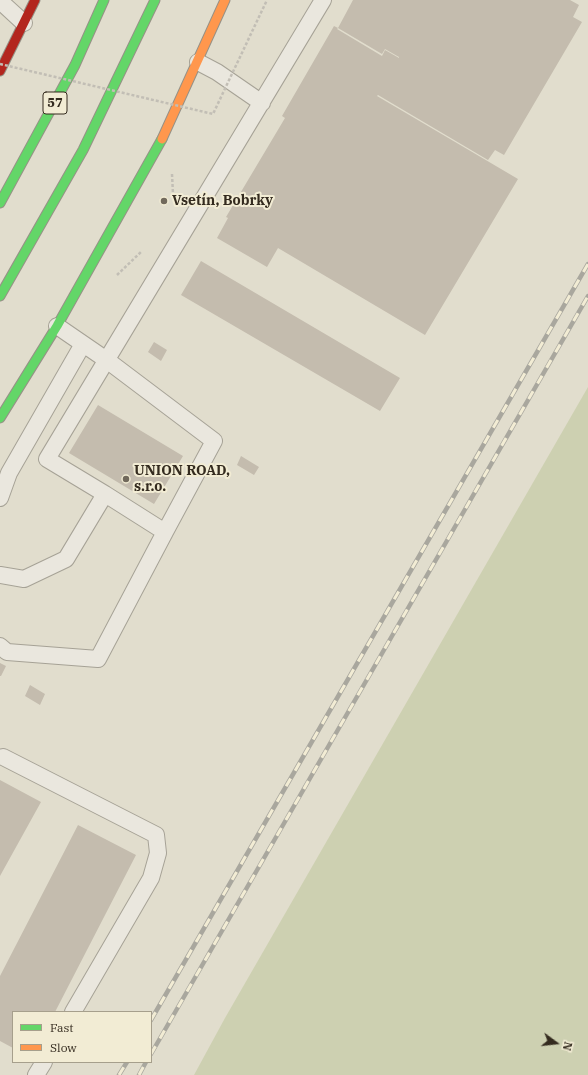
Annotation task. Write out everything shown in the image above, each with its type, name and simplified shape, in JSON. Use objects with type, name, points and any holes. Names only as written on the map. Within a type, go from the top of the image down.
[{"type":"main road","points":[[0,71],[35,0]]},
{"type":"main road","name":"57","points":[[0,203],[42,128],[104,0]]},
{"type":"main road","points":[[0,296],[83,150],[155,0]]},
{"type":"main road","points":[[0,418],[57,326],[158,147],[198,62],[224,0]]},
{"type":"lane","points":[[165,532],[47,459],[108,361],[323,0]]},
{"type":"lane","points":[[0,1],[24,23]]},
{"type":"lane","points":[[198,62],[217,72],[262,103]]},
{"type":"lane","points":[[0,646],[7,652],[98,659],[214,441],[108,361],[57,326]]},
{"type":"lane","points":[[0,498],[9,473],[83,344]]},
{"type":"lane","points":[[0,575],[24,579],[66,559],[105,494]]},
{"type":"lane","points":[[3,757],[156,835],[158,853],[151,878],[74,1011]]},
{"type":"lane","points":[[36,1075],[43,1063]]},
{"type":"path","points":[[0,64],[213,114],[267,0]]},
{"type":"green space","points":[[588,387],[588,1075],[194,1075],[225,1018]]},
{"type":"building","points":[[353,0],[570,0],[579,5],[573,17],[582,22],[504,155],[495,150],[488,160],[378,95],[377,96],[518,179],[425,335],[278,248],[267,267],[217,238],[228,218],[226,217],[285,118],[282,116],[334,26],[338,28]],"holes":[[[338,28],[382,54],[385,49],[399,58],[385,50],[382,56],[337,29]]]},
{"type":"building","points":[[201,261],[400,378],[380,411],[181,295]]},
{"type":"building","points":[[154,342],[167,350],[161,361],[148,352]]},
{"type":"building","points":[[98,405],[183,456],[154,504],[69,453]]},
{"type":"building","points":[[241,456],[259,467],[254,475],[237,465]]},
{"type":"building","points":[[0,663],[6,666],[1,676],[0,676]]},
{"type":"building","points":[[30,685],[45,694],[40,705],[25,696]]},
{"type":"building","points":[[0,780],[41,802],[0,876]]},
{"type":"building","points":[[78,825],[136,855],[56,1011],[12,1011],[12,1047],[0,1041],[0,976]]},
{"type":"railway","points":[[152,1018],[588,264]]},
{"type":"railway","points":[[152,1052],[588,296]]},
{"type":"railway","points":[[119,1075],[126,1063]]},
{"type":"railway","points":[[139,1075],[145,1063]]},
{"type":"traffic: fast","points":[[0,203],[75,65],[104,0]]},
{"type":"traffic: fast","points":[[0,296],[83,150],[155,0]]},
{"type":"traffic: fast","points":[[0,418],[57,326],[162,139]]},
{"type":"traffic: slow","points":[[162,139],[225,0]]},
{"type":"traffic: jam","points":[[0,71],[35,0]]},
{"type":"place","name":"Vsetín, Bobrky","points":[[164,201]]},
{"type":"place","name":"UNION ROAD, s.r.o.","points":[[126,479]]}]
